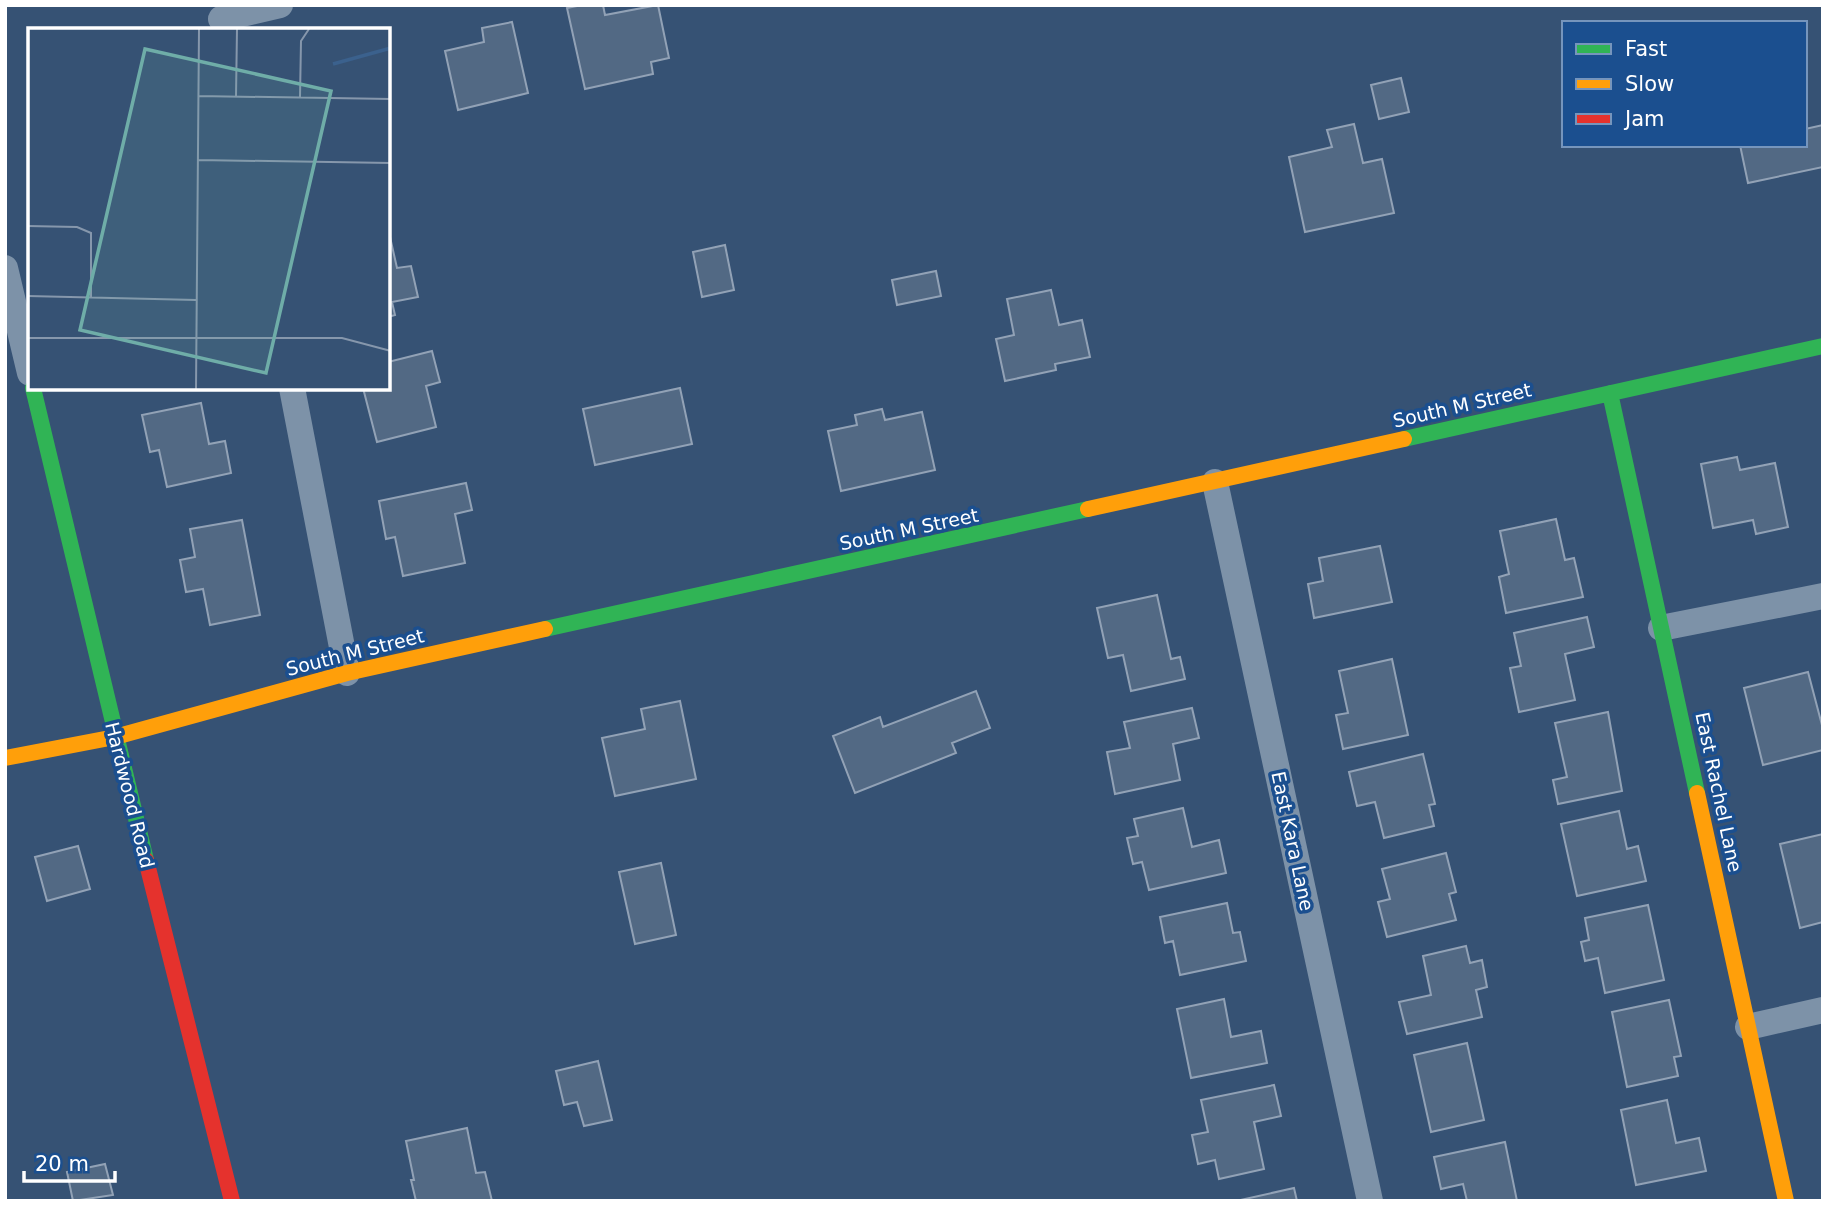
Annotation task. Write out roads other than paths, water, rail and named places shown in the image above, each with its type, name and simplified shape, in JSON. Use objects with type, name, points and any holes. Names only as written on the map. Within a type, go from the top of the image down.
[{"type":"street","points":[[221,18],[280,5]]},
{"type":"street","points":[[5,268],[28,365]]},
{"type":"street","name":"South M Street","points":[[5,758],[115,737],[347,673],[1823,346]]},
{"type":"street","name":"Hardwood Road","points":[[33,390],[115,737],[232,1201]]},
{"type":"street","points":[[292,390],[347,673]]},
{"type":"street","name":"East Rachel Lane","points":[[1610,393],[1786,1201]]},
{"type":"street","name":"East Kara Lane","points":[[1215,482],[1370,1201]]},
{"type":"street","points":[[1661,628],[1823,596]]},
{"type":"street","points":[[1748,1027],[1823,1010]]}]
